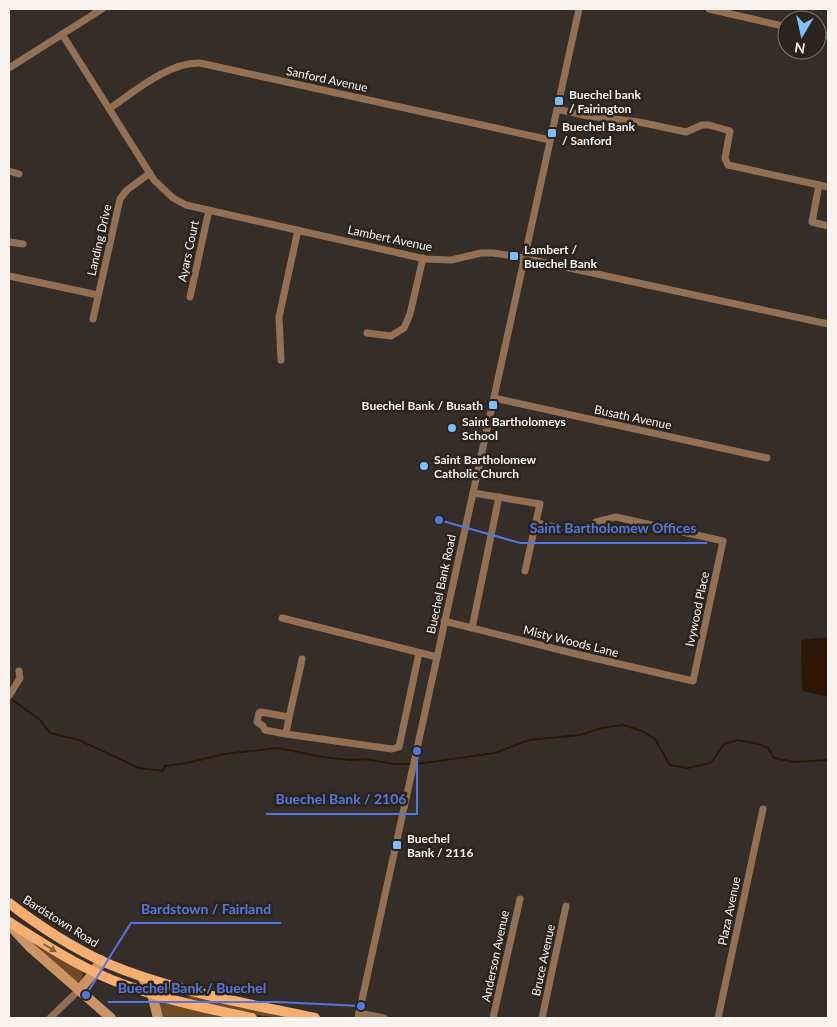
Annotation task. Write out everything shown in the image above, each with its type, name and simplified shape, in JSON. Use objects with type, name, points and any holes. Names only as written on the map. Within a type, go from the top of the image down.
[{"type":"main road","name":"Bardstown Road","points":[[9,903],[59,938],[101,960],[142,977],[188,990],[315,1018]]},
{"type":"main road","points":[[9,922],[61,954],[111,979],[152,994],[252,1018]]},
{"type":"main road","points":[[9,922],[31,948],[111,1018]]},
{"type":"main road","points":[[79,990],[95,971],[101,960]]},
{"type":"main road","points":[[142,977],[152,994],[158,1018]]},
{"type":"street","points":[[9,68],[102,9]]},
{"type":"street","name":"Buechel Bank Road","points":[[359,1015],[579,9]]},
{"type":"street","points":[[709,9],[777,25]]},
{"type":"street","name":"Lambert Avenue","points":[[62,34],[154,180],[173,198],[186,205],[423,258],[450,260],[493,253],[524,258],[828,324]]},
{"type":"street","name":"Sanford Avenue","points":[[109,108],[168,70],[184,64],[200,63],[550,140]]},
{"type":"street","points":[[557,110],[639,122],[686,132],[702,125],[730,131],[725,158],[728,164],[828,187]]},
{"type":"street","points":[[9,171],[19,174]]},
{"type":"street","name":"Landing Drive","points":[[93,319],[120,199],[127,190],[150,173]]},
{"type":"street","points":[[820,185],[812,222],[828,226]]},
{"type":"street","name":"Ayars Court","points":[[190,297],[209,210]]},
{"type":"street","points":[[281,360],[279,317],[298,230]]},
{"type":"street","points":[[9,242],[24,244]]},
{"type":"street","points":[[367,333],[391,336],[404,328],[410,314],[423,258]]},
{"type":"street","points":[[9,276],[98,295]]},
{"type":"street","name":"Busath Avenue","points":[[494,398],[767,458]]},
{"type":"street","points":[[473,492],[540,504],[525,571]]},
{"type":"street","points":[[472,628],[500,497]]},
{"type":"street","name":"Ivywood Place","points":[[536,523],[578,532],[596,522],[616,517],[722,541],[693,681]]},
{"type":"street","points":[[282,618],[437,657]]},
{"type":"street","name":"Misty Woods Lane","points":[[444,621],[693,681]]},
{"type":"street","points":[[289,718],[262,712],[259,713],[257,722],[263,726],[264,730],[286,734],[392,749],[399,747],[419,653]]},
{"type":"street","points":[[286,734],[302,659]]},
{"type":"street","points":[[10,695],[20,678],[19,671]]},
{"type":"street","name":"Plaza Avenue","points":[[718,1018],[763,809]]},
{"type":"street","name":"Anderson Avenue","points":[[493,1018],[520,899]]},
{"type":"street","name":"Bruce Avenue","points":[[542,1018],[566,906]]},
{"type":"street","points":[[50,1018],[79,990]]},
{"type":"street","points":[[183,1002],[188,990]]},
{"type":"street","points":[[359,1015],[384,1018]]},
{"type":"shaded area","points":[[828,637],[828,697],[802,691],[801,640]]},
{"type":"shaded area","points":[[35,945],[81,970],[83,974],[81,980],[77,983]]},
{"type":"shaded area","points":[[191,995],[294,1018],[256,1015],[195,1002],[188,998]]},
{"type":"shaded area","points":[[163,1002],[231,1018],[160,1018],[159,1005]]},
{"type":"waterway","points":[[11,699],[40,720],[50,733],[79,740],[139,768],[163,771],[165,766],[224,754],[278,748],[322,757],[411,764]]},
{"type":"waterway","points":[[416,764],[495,753],[529,740],[580,735],[601,728],[623,725],[642,731],[655,739],[670,765],[687,768],[711,763],[724,744],[738,740],[759,744],[768,748],[774,758],[794,762],[828,760]]},
{"type":"place","name":"Buechel bank / Fairington","points":[[559,101]]},
{"type":"place","name":"Buechel Bank / Sanford","points":[[552,133]]},
{"type":"place","name":"Lambert / Buechel Bank","points":[[514,256]]},
{"type":"place","name":"Buechel Bank / Busath","points":[[493,405]]},
{"type":"place","name":"Saint Bartholomeys School","points":[[452,428]]},
{"type":"place","name":"Saint Bartholomew Catholic Church","points":[[424,466]]},
{"type":"place","name":"Saint Bartholomew Offices","points":[[439,520]]},
{"type":"place","name":"Buechel Bank / 2106","points":[[417,751]]},
{"type":"place","name":"Buechel Bank / 2116","points":[[397,845]]},
{"type":"place","name":"Bardstown / Fairland","points":[[86,995]]},
{"type":"place","name":"Buechel Bank / Buechel","points":[[361,1006]]}]
